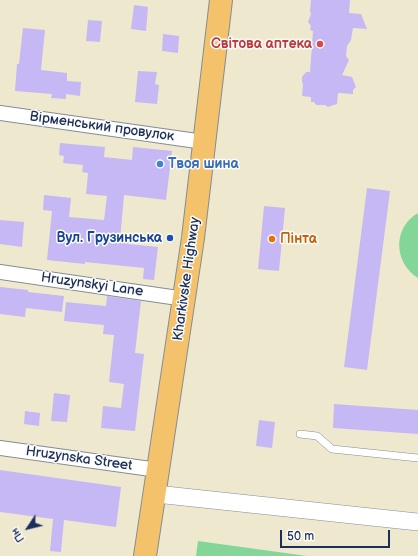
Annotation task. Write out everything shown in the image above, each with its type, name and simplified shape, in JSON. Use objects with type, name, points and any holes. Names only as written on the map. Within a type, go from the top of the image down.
[{"type":"main road","name":"Kharkivske Highway","points":[[145,556],[156,494],[158,470],[185,300],[221,0]]},
{"type":"street","name":"Вірменський провулок","points":[[0,113],[204,142]]},
{"type":"street","name":"Hruzynskyi Lane","points":[[0,272],[185,300]]},
{"type":"street","name":"Hruzynska Street","points":[[0,448],[158,470]]},
{"type":"street","points":[[156,494],[418,522]]},
{"type":"lane","points":[[300,434],[317,436],[332,448],[418,458]]},
{"type":"green space","points":[[418,213],[418,278],[410,272],[404,264],[399,246],[400,236],[404,227],[410,219]]},
{"type":"green space","points":[[198,541],[307,556],[196,556]]},
{"type":"building","points":[[311,0],[350,0],[349,13],[361,14],[367,29],[353,28],[351,40],[347,46],[346,56],[349,60],[342,75],[352,77],[356,87],[353,90],[353,94],[338,93],[337,104],[328,107],[325,105],[316,105],[314,102],[311,102],[311,97],[302,96],[302,77],[306,72],[310,72],[313,31],[310,30],[311,26],[308,22],[311,14]]},
{"type":"building","points":[[134,5],[148,7],[146,31],[131,29]]},
{"type":"building","points":[[88,20],[102,21],[100,42],[86,41]]},
{"type":"building","points":[[23,28],[45,30],[41,70],[67,73],[67,81],[81,82],[80,96],[66,94],[66,99],[51,98],[52,94],[15,91],[17,64],[19,64]]},
{"type":"building","points":[[163,34],[179,36],[178,53],[162,51]]},
{"type":"building","points":[[138,71],[157,72],[155,84],[159,85],[157,104],[135,102]]},
{"type":"building","points":[[60,143],[105,147],[104,157],[132,160],[133,147],[172,151],[166,200],[124,195],[120,240],[129,241],[128,244],[158,247],[154,280],[143,279],[144,268],[47,260],[52,211],[43,210],[44,195],[71,198],[69,217],[104,220],[107,196],[86,194],[88,173],[82,172],[83,165],[63,163],[64,156],[59,155]]},
{"type":"building","points":[[367,188],[390,191],[367,370],[344,367]]},
{"type":"building","name":"Пінта","points":[[264,206],[285,208],[279,271],[258,269]]},
{"type":"building","points":[[0,220],[24,222],[22,247],[0,244]]},
{"type":"building","points":[[0,287],[64,296],[62,312],[26,308],[25,317],[0,314]]},
{"type":"building","points":[[107,296],[141,301],[135,353],[144,354],[135,431],[101,428],[103,406],[121,408],[124,384],[109,382],[114,335],[103,334],[104,325],[64,321],[66,302],[106,306]]},
{"type":"building","points":[[54,393],[70,395],[67,422],[51,421]]},
{"type":"building","points":[[334,404],[418,410],[418,434],[333,428]]},
{"type":"building","points":[[25,411],[40,413],[39,426],[24,424]]},
{"type":"building","points":[[259,420],[275,422],[272,448],[256,446]]},
{"type":"building","points":[[0,470],[121,487],[116,527],[64,520],[61,552],[50,551],[53,519],[0,512]]},
{"type":"place","name":"Світова аптека","points":[[320,44]]},
{"type":"place","name":"Твоя шина","points":[[160,164]]},
{"type":"place","name":"Вул. Грузинська","points":[[170,238]]},
{"type":"place","name":"Пінта","points":[[272,239]]}]
